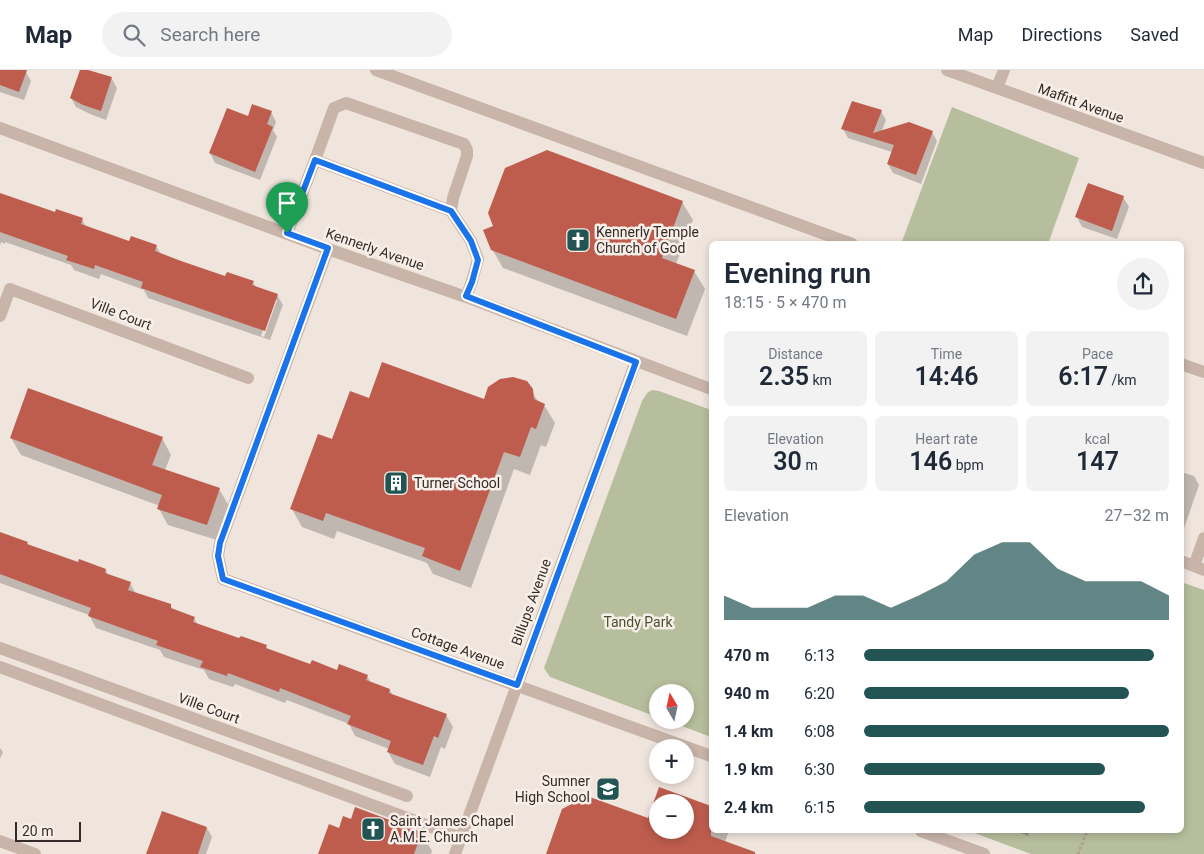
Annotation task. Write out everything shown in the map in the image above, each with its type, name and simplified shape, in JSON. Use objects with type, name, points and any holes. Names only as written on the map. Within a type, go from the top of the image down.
[{"type":"street","points":[[376,70],[844,241]]},
{"type":"street","name":"Maffitt Avenue","points":[[947,70],[1204,163]]},
{"type":"street","points":[[997,88],[1004,70]]},
{"type":"street","points":[[287,233],[334,108],[346,103],[464,144],[467,156],[453,198],[451,211]]},
{"type":"street","name":"Kennerly Avenue","points":[[0,128],[328,248],[466,296],[709,388]]},
{"type":"street","points":[[315,160],[451,211],[471,241],[478,260],[466,296]]},
{"type":"street","name":"Cottage Avenue","points":[[328,248],[220,543],[218,556],[223,579],[709,755]]},
{"type":"street","name":"Ville Court","points":[[0,316],[10,289],[248,378]]},
{"type":"street","name":"Billups Avenue","points":[[455,854],[636,362]]},
{"type":"street","points":[[1184,365],[1204,372]]},
{"type":"street","points":[[1184,562],[1199,568],[1204,538]]},
{"type":"street","name":"Ville Court","points":[[0,648],[407,796]]},
{"type":"street","points":[[0,667],[461,838]]},
{"type":"street","points":[[926,833],[984,854]]},
{"type":"street","points":[[0,841],[35,854]]},
{"type":"path","points":[[1078,854],[1086,833]]},
{"type":"green space","points":[[952,107],[1079,158],[1049,241],[902,241]]},
{"type":"green space","name":"Tandy Park","points":[[652,390],[709,409],[709,736],[690,729],[694,729],[694,684],[649,684],[649,714],[550,677],[544,668],[642,401],[647,393]]},
{"type":"green space","points":[[1184,583],[1204,590],[1204,854],[1031,854],[974,833],[1184,833]]},
{"type":"building","points":[[0,70],[27,70],[19,92],[0,85]]},
{"type":"building","points":[[80,70],[88,70],[112,77],[101,111],[70,98]]},
{"type":"building","points":[[852,101],[882,110],[873,133],[909,122],[933,131],[916,175],[887,164],[894,145],[841,129]]},
{"type":"building","points":[[252,104],[272,111],[267,124],[273,127],[255,172],[209,153],[227,108],[248,116]]},
{"type":"building","name":"Kennerly Temple Church of God","points":[[547,150],[683,201],[662,258],[695,270],[676,319],[491,250],[483,230],[493,226],[488,213],[505,168]]},
{"type":"building","points":[[1088,183],[1124,196],[1112,231],[1075,217]]},
{"type":"building","points":[[0,193],[55,212],[56,209],[83,218],[81,224],[129,241],[131,236],[157,245],[155,251],[181,261],[225,276],[227,272],[254,281],[252,285],[278,294],[265,331],[141,288],[143,282],[95,265],[94,269],[66,260],[68,256],[0,232]]},
{"type":"building","name":"Turner School","points":[[382,362],[484,399],[488,387],[500,379],[513,377],[527,381],[533,389],[534,399],[545,404],[536,429],[531,427],[520,457],[504,452],[460,571],[422,556],[425,548],[326,513],[323,521],[290,509],[318,434],[332,439],[350,391],[369,398]]},
{"type":"building","points":[[28,388],[163,437],[152,465],[220,488],[207,525],[157,509],[162,495],[10,438]]},
{"type":"building","points":[[0,532],[28,542],[27,544],[78,562],[79,559],[106,569],[105,573],[131,582],[128,590],[171,604],[171,608],[195,617],[193,622],[239,638],[241,636],[267,645],[266,648],[310,664],[312,660],[337,670],[339,664],[368,675],[366,680],[390,689],[389,693],[447,714],[438,738],[434,736],[423,765],[387,752],[391,741],[347,724],[351,716],[280,688],[279,692],[228,673],[227,676],[200,667],[203,661],[156,645],[158,641],[88,616],[91,608],[0,574]]},
{"type":"building","points":[[659,787],[678,794],[657,794]]},
{"type":"building","points":[[587,796],[648,818],[649,815],[649,839],[694,839],[694,800],[709,805],[709,833],[711,833],[711,836],[755,852],[755,854],[546,854],[562,809]]},
{"type":"building","name":"Saint James Chapel A.M.E. Church","points":[[355,807],[422,832],[414,854],[318,854],[329,824],[339,828],[343,816],[351,819]]},
{"type":"building","points":[[162,811],[207,827],[198,854],[146,854]]},
{"type":"place","name":"Kennerly Temple Church of God","points":[[578,240]]},
{"type":"place","name":"Turner School","points":[[396,483]]},
{"type":"place","name":"Sumner High School","points":[[608,789]]},
{"type":"place","name":"Saint James Chapel A.M.E. Church","points":[[373,829]]},
{"type":"route","points":[[315,160],[451,211],[471,241],[478,260],[477,268],[466,296],[636,362],[517,685],[223,579],[218,556],[220,543],[328,248],[287,233],[315,160]]}]
